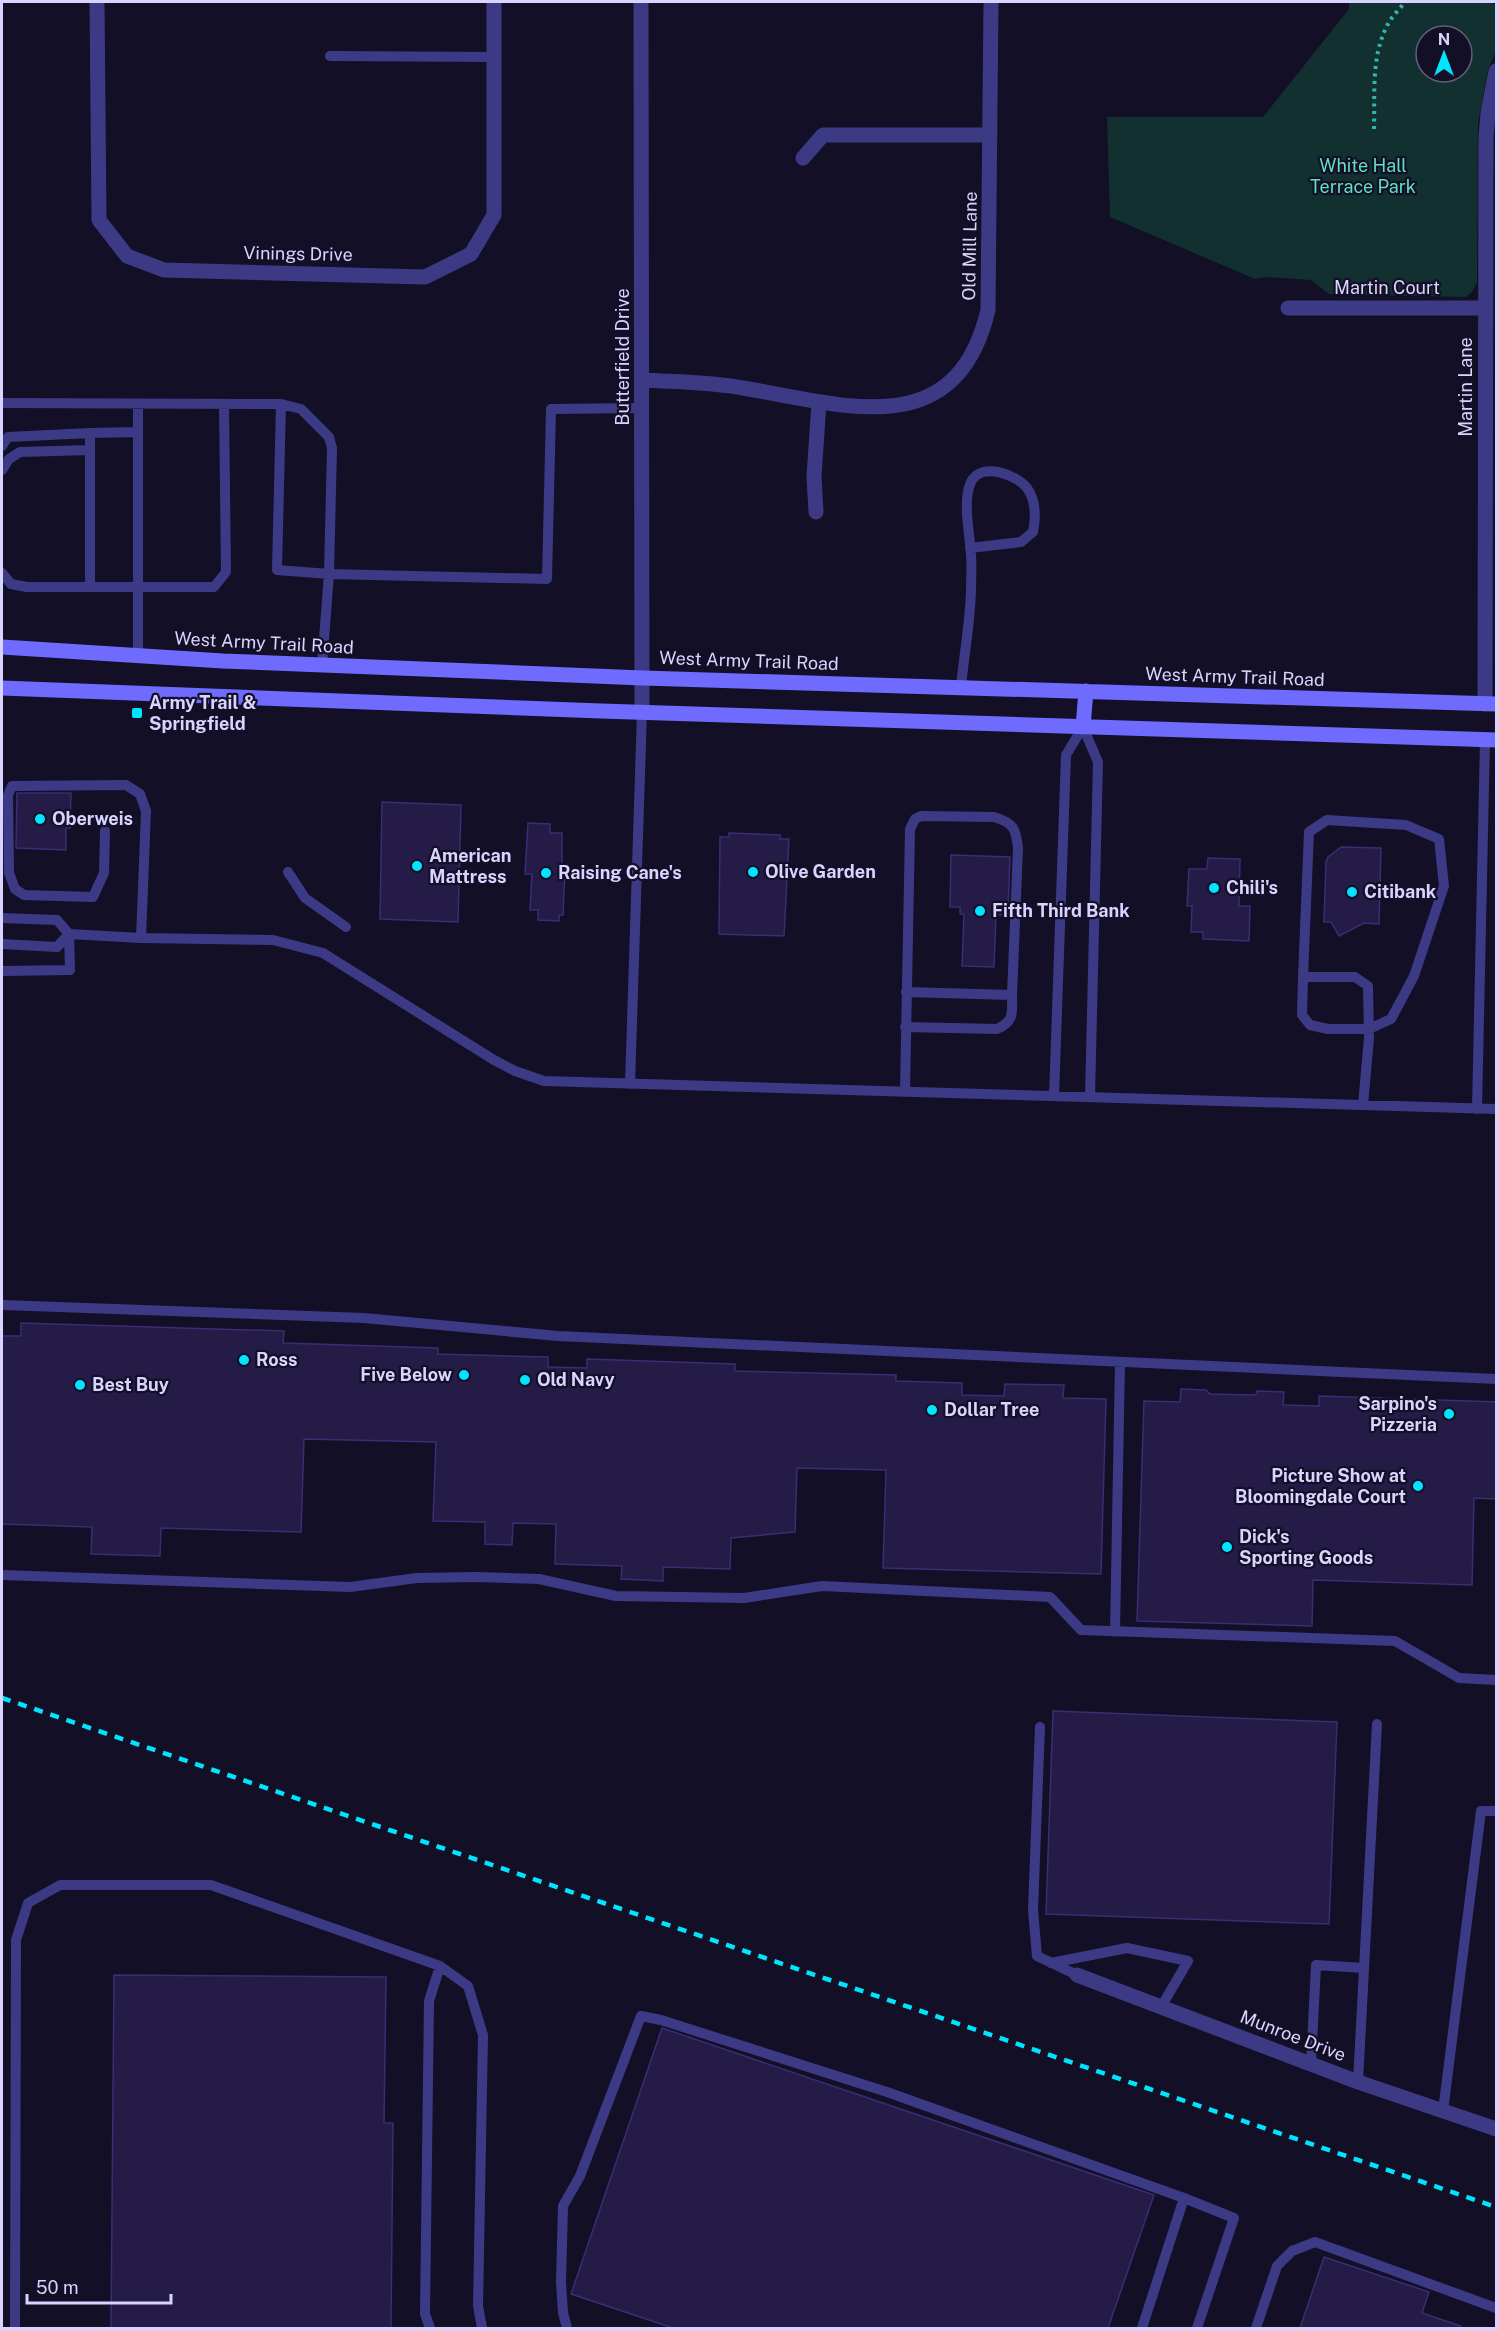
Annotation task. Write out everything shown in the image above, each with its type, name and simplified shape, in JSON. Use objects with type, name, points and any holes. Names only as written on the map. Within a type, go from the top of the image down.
[{"type":"main road","name":"West Army Trail Road","points":[[2,648],[322,665],[643,678],[1491,704]]},
{"type":"main road","points":[[2,688],[1083,727],[1493,737]]},
{"type":"main road","points":[[1083,727],[1086,692]]},
{"type":"street","name":"Vinings Drive","points":[[97,2],[99,220],[127,256],[164,270],[425,277],[471,254],[494,215],[494,2]]},
{"type":"street","name":"Butterfield Drive","points":[[641,2],[642,712]]},
{"type":"street","name":"Old Mill Lane","points":[[643,380],[741,387],[849,407],[896,407],[923,398],[949,382],[971,356],[984,330],[989,302],[991,2]]},
{"type":"street","name":"Martin Lane","points":[[1491,704],[1485,308],[1486,137],[1488,113],[1497,71]]},
{"type":"street","points":[[803,158],[823,135],[990,135]]},
{"type":"street","name":"Martin Court","points":[[1288,308],[1485,308]]},
{"type":"street","points":[[816,512],[814,477],[819,402]]},
{"type":"street","name":"Munroe Drive","points":[[1077,1975],[1358,2082],[1497,2129]]},
{"type":"lane","points":[[330,56],[494,57]]},
{"type":"lane","points":[[2,403],[280,404],[300,409],[329,437],[332,448],[329,574],[322,665]]},
{"type":"lane","points":[[138,404],[140,588],[138,656]]},
{"type":"lane","points":[[280,404],[277,570],[329,574],[547,579],[551,409],[643,408]]},
{"type":"lane","points":[[2,573],[10,584],[27,587],[214,587],[226,572],[224,405]]},
{"type":"lane","points":[[2,446],[8,437],[138,432]]},
{"type":"lane","points":[[90,433],[90,587]]},
{"type":"lane","points":[[2,470],[9,459],[20,452],[90,450]]},
{"type":"lane","points":[[961,687],[970,594],[968,491],[972,479],[986,472],[1011,477],[1027,488],[1035,504],[1033,532],[1021,542],[970,548]]},
{"type":"lane","points":[[630,1084],[642,712]]},
{"type":"lane","points":[[1054,1096],[1066,755],[1083,727]]},
{"type":"lane","points":[[1083,727],[1098,762],[1090,1097]]},
{"type":"lane","points":[[1477,1108],[1493,737]]},
{"type":"lane","points":[[105,831],[104,873],[93,897],[24,895],[15,890],[9,873],[8,795],[12,786],[126,785],[140,794],[146,811],[141,938]]},
{"type":"lane","points":[[905,1027],[997,1029],[1010,1022],[1018,848],[1013,826],[1003,820],[994,817],[921,816],[915,819],[910,829],[905,1027],[905,1092]]},
{"type":"lane","points":[[1327,820],[1406,825],[1439,839],[1444,886],[1414,976],[1391,1019],[1368,1029],[1328,1029],[1310,1025],[1302,1015],[1303,977],[1309,832],[1327,820]]},
{"type":"lane","points":[[288,872],[304,898],[346,927]]},
{"type":"lane","points":[[2,918],[57,920],[69,934],[70,970],[2,971]]},
{"type":"lane","points":[[2,944],[57,946],[69,934],[141,938],[273,940],[323,953],[466,1044],[515,1071],[544,1081],[1497,1109]]},
{"type":"lane","points":[[1303,977],[1355,976],[1368,986],[1368,1029],[1363,1105]]},
{"type":"lane","points":[[906,992],[1012,995]]},
{"type":"lane","points":[[2,1305],[356,1317],[558,1336],[1497,1379]]},
{"type":"lane","points":[[1115,1632],[1120,1362]]},
{"type":"lane","points":[[2,1575],[350,1587],[417,1578],[539,1578],[616,1596],[744,1598],[822,1586],[1050,1597],[1081,1630],[1395,1641],[1458,1678],[1497,1680]]},
{"type":"lane","points":[[1358,2082],[1377,1724]]},
{"type":"lane","points":[[1040,1727],[1033,1910],[1037,1956],[1077,1975]]},
{"type":"lane","points":[[1443,2111],[1481,1811],[1497,1811]]},
{"type":"lane","points":[[15,2328],[16,1940],[28,1904],[60,1885],[211,1885],[440,1966],[468,1986],[483,2035],[478,2307],[482,2328]]},
{"type":"lane","points":[[1051,1963],[1127,1948],[1188,1962],[1161,2007]]},
{"type":"lane","points":[[1311,2064],[1316,1965],[1364,1968]]},
{"type":"lane","points":[[430,2328],[425,2313],[429,2001],[440,1966]]},
{"type":"lane","points":[[567,2328],[563,2313],[561,2282],[563,2206],[580,2176],[641,2016],[662,2020],[887,2092],[1234,2217],[1197,2328]]},
{"type":"lane","points":[[1142,2328],[1184,2198]]},
{"type":"lane","points":[[1256,2328],[1277,2266],[1292,2251],[1316,2242],[1497,2308]]},
{"type":"path","points":[[1374,129],[1375,65],[1378,48],[1387,25],[1405,2]]},
{"type":"green space","name":"White Hall Terrace Park","points":[[1349,2],[1493,2],[1496,7],[1496,50],[1488,70],[1478,123],[1477,282],[1472,292],[1466,297],[1329,294],[1311,280],[1268,277],[1255,279],[1110,217],[1107,117],[1263,117],[1349,9]]},
{"type":"building","points":[[17,793],[71,793],[70,828],[66,828],[66,850],[16,848]]},
{"type":"building","name":"American Mattress","points":[[382,802],[461,805],[458,922],[380,919]]},
{"type":"building","name":"Raising Cane's","points":[[528,823],[550,824],[550,833],[562,833],[562,871],[565,871],[563,915],[559,915],[559,921],[538,920],[538,910],[530,910],[532,874],[525,874]]},
{"type":"building","name":"Olive Garden","points":[[729,833],[780,835],[780,839],[789,839],[784,936],[719,934],[720,837],[729,837]]},
{"type":"building","name":"Citibank","points":[[1341,847],[1381,848],[1379,924],[1364,923],[1339,936],[1331,922],[1324,922],[1326,862],[1328,857]]},
{"type":"building","name":"Fifth Third Bank","points":[[951,855],[1010,857],[1008,909],[1001,909],[1001,915],[996,915],[994,967],[962,966],[964,914],[960,914],[960,907],[950,907]]},
{"type":"building","name":"Chili's","points":[[1208,858],[1240,859],[1239,906],[1250,906],[1249,941],[1203,939],[1203,932],[1191,932],[1192,906],[1187,906],[1189,869],[1207,869]]},
{"type":"building","points":[[21,1323],[284,1331],[283,1343],[438,1348],[438,1354],[548,1357],[548,1367],[587,1368],[587,1359],[735,1364],[735,1371],[896,1375],[896,1381],[962,1383],[962,1395],[1004,1396],[1005,1384],[1064,1385],[1063,1398],[1106,1399],[1101,1574],[883,1568],[886,1470],[797,1468],[795,1532],[731,1538],[730,1569],[663,1567],[663,1581],[621,1579],[622,1566],[555,1564],[556,1524],[513,1523],[512,1545],[485,1544],[485,1522],[433,1521],[436,1442],[304,1439],[301,1532],[161,1528],[160,1556],[91,1554],[92,1527],[2,1524],[2,1336],[21,1336]]},
{"type":"building","points":[[1181,1389],[1206,1390],[1210,1394],[1253,1395],[1257,1394],[1257,1391],[1284,1392],[1283,1405],[1319,1406],[1319,1396],[1497,1402],[1497,1499],[1474,1498],[1472,1585],[1313,1580],[1312,1626],[1137,1621],[1144,1401],[1180,1402]]},
{"type":"building","points":[[1053,1711],[1337,1722],[1329,1924],[1046,1914]]},
{"type":"building","points":[[114,1975],[386,1977],[384,2123],[393,2123],[391,2328],[111,2328]]},
{"type":"building","points":[[662,2028],[1154,2195],[1108,2328],[673,2328],[571,2294]]},
{"type":"building","points":[[1324,2257],[1429,2292],[1422,2313],[1461,2326],[1461,2328],[1300,2328]]},
{"type":"railway","points":[[2,1698],[1496,2207]]},
{"type":"place","name":"Army Trail & Springfield","points":[[137,713]]},
{"type":"place","name":"Oberweis","points":[[40,819]]},
{"type":"place","name":"American Mattress","points":[[417,866]]},
{"type":"place","name":"Olive Garden","points":[[753,872]]},
{"type":"place","name":"Raising Cane's","points":[[546,873]]},
{"type":"place","name":"Chili's","points":[[1214,888]]},
{"type":"place","name":"Citibank","points":[[1352,892]]},
{"type":"place","name":"Fifth Third Bank","points":[[980,911]]},
{"type":"place","name":"Ross","points":[[244,1360]]},
{"type":"place","name":"Five Below","points":[[464,1375]]},
{"type":"place","name":"Old Navy","points":[[525,1380]]},
{"type":"place","name":"Best Buy","points":[[80,1385]]},
{"type":"place","name":"Dollar Tree","points":[[932,1410]]},
{"type":"place","name":"Sarpino's Pizzeria","points":[[1449,1414]]},
{"type":"place","name":"Picture Show at Bloomingdale Court","points":[[1418,1486]]},
{"type":"place","name":"Dick's Sporting Goods","points":[[1227,1547]]}]
